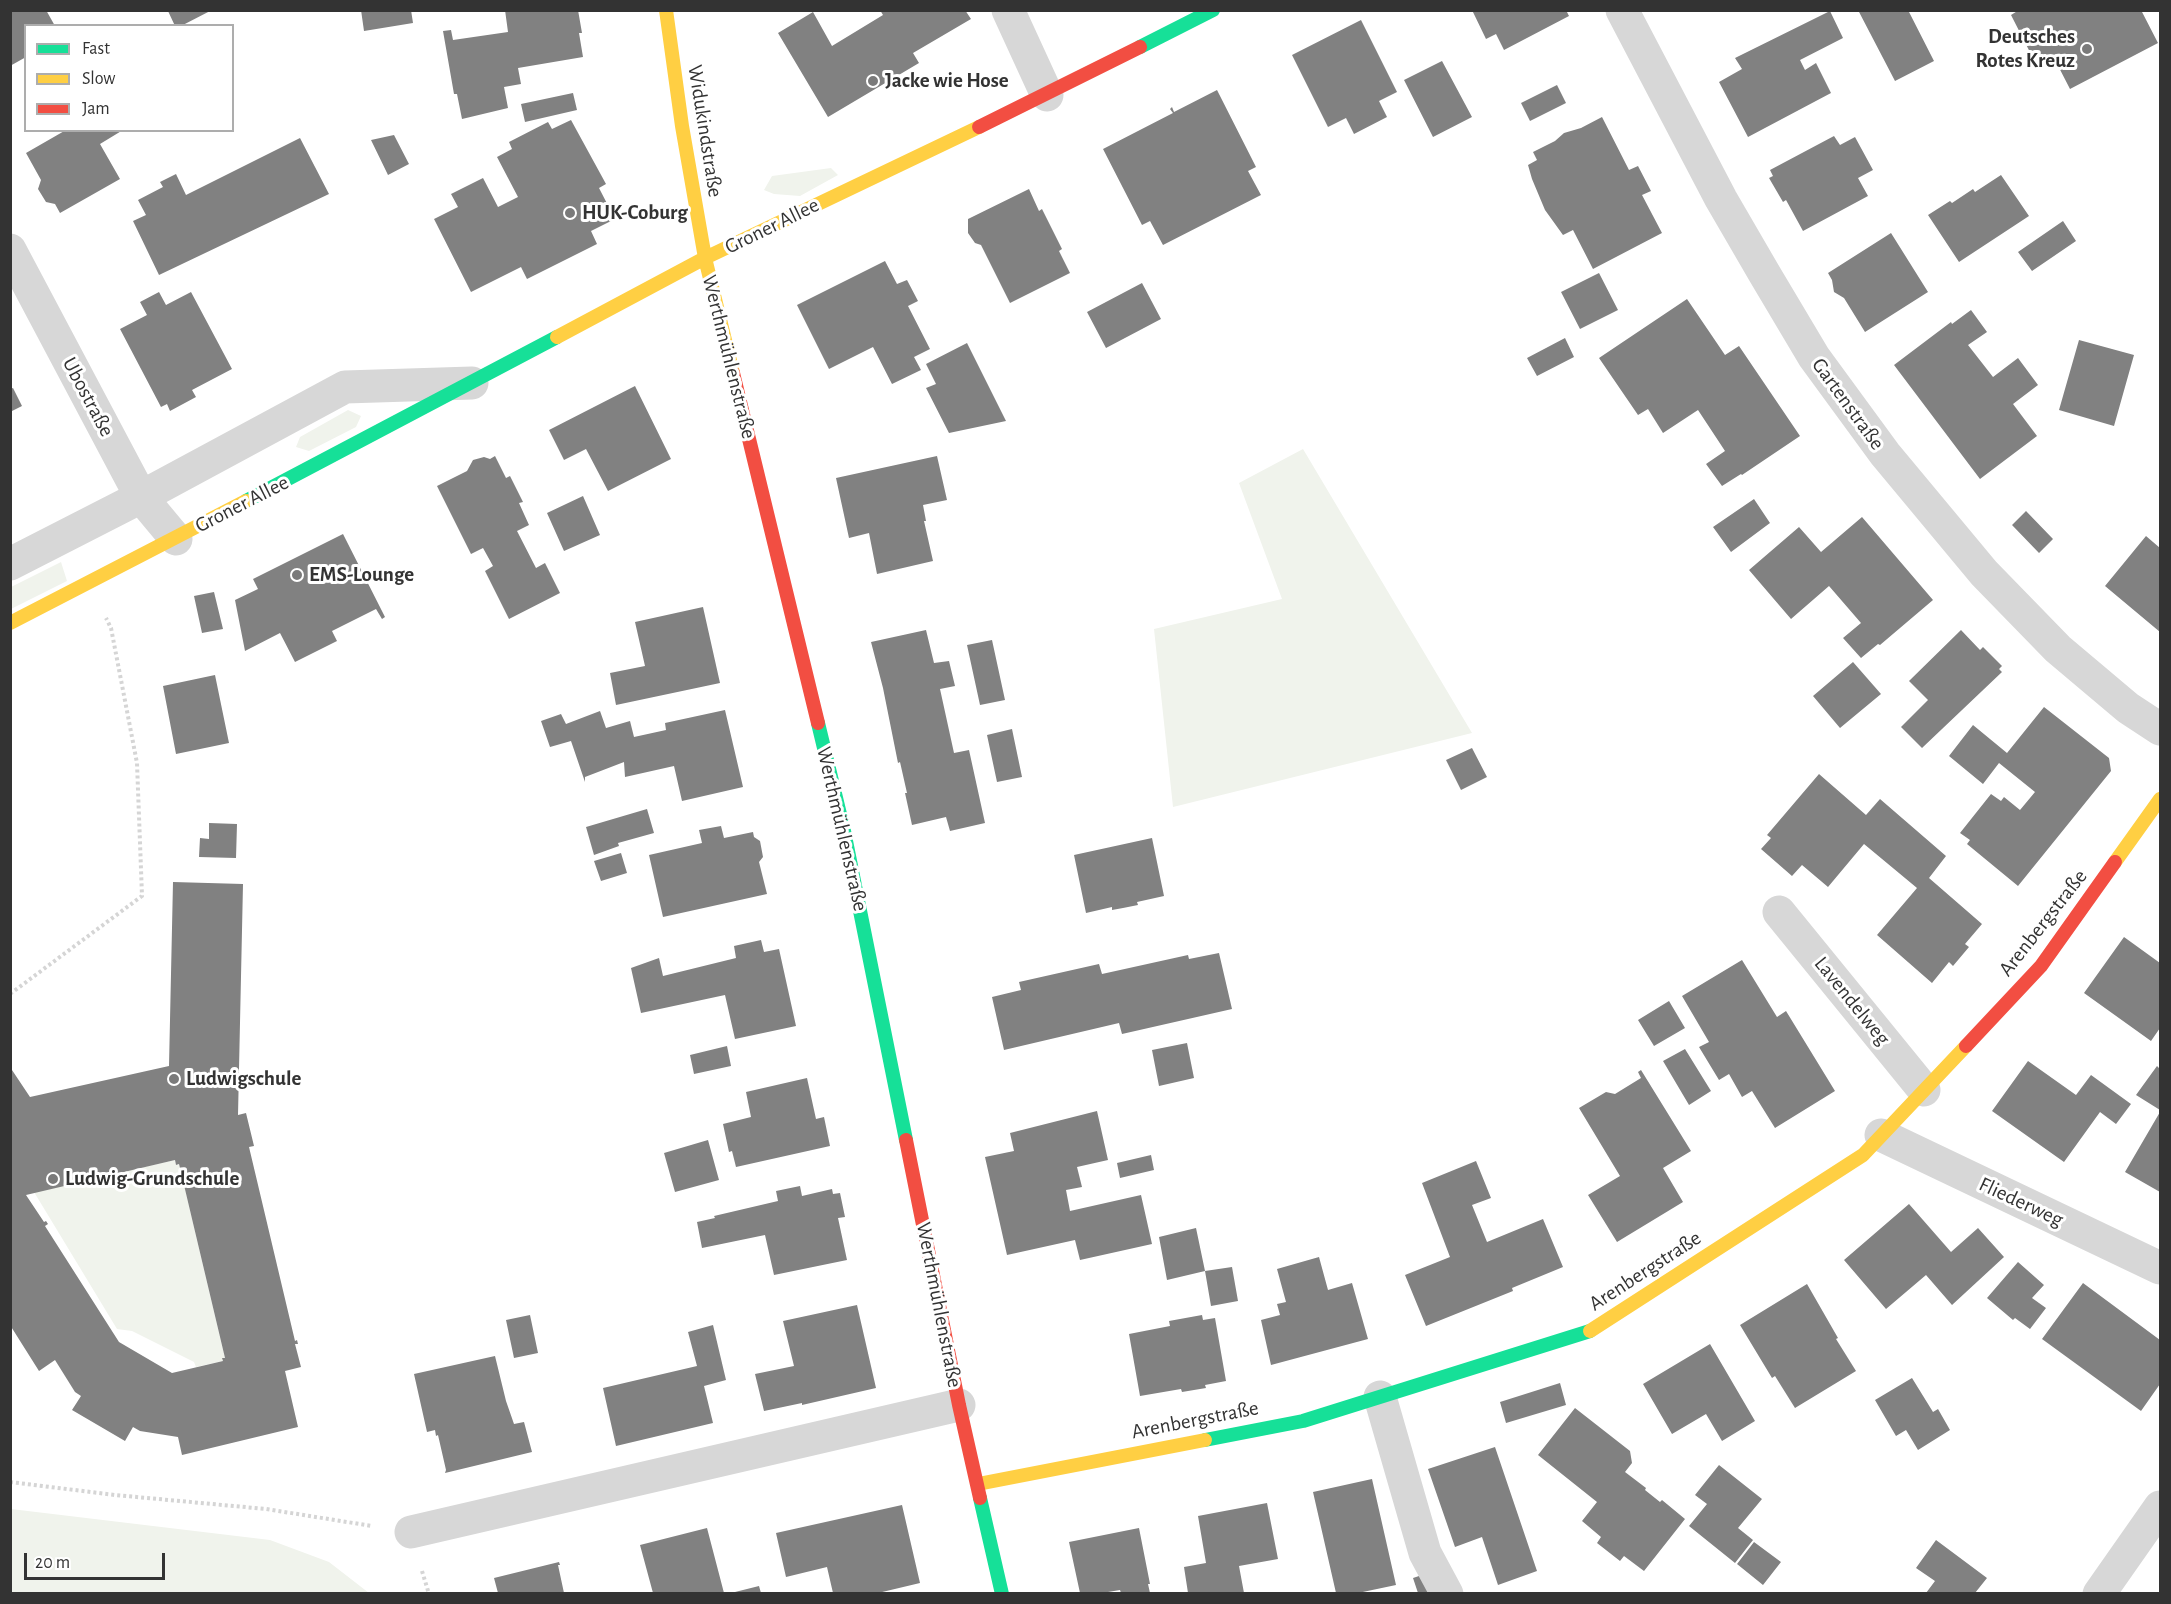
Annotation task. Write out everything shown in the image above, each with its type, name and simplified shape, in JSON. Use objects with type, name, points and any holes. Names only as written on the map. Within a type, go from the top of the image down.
[{"type":"street","name":"Widukindstraße","points":[[666,10],[682,126],[705,258]]},
{"type":"street","points":[[1008,10],[1047,95]]},
{"type":"street","name":"Groner Allee","points":[[10,623],[472,383],[705,258],[1047,95],[1213,10]]},
{"type":"street","name":"Gartenstraße","points":[[1622,10],[1721,199],[1764,273],[1814,357],[1885,454],[1984,573],[2058,649],[2128,708],[2160,729]]},
{"type":"street","name":"Ubostraße","points":[[10,250],[141,497],[176,538]]},
{"type":"street","name":"Werthmühlenstraße","points":[[705,258],[844,831],[959,1405],[1002,1593]]},
{"type":"street","name":"Groner Allee","points":[[10,564],[141,497],[345,387],[472,383]]},
{"type":"street","name":"Arenbergstraße","points":[[978,1484],[1303,1421],[1594,1330],[1863,1155],[2041,966],[2160,799]]},
{"type":"street","name":"Lavendelweg","points":[[1779,912],[1924,1090]]},
{"type":"street","name":"Fliederweg","points":[[1881,1135],[2160,1268]]},
{"type":"street","points":[[1380,1397],[1425,1553],[1447,1593]]},
{"type":"street","name":"Werthmühlenstraße","points":[[411,1532],[959,1405]]},
{"type":"street","points":[[2099,1593],[2160,1507]]},
{"type":"path","points":[[10,994],[142,896],[137,763],[111,628],[89,583]]},
{"type":"path","points":[[10,1482],[115,1495],[266,1509],[411,1532],[429,1593]]},
{"type":"shaded area","points":[[831,168],[838,175],[800,196],[774,194],[764,190],[772,176]]},
{"type":"shaded area","points":[[348,410],[361,416],[356,427],[309,451],[296,447],[300,437]]},
{"type":"shaded area","points":[[1303,449],[1472,733],[1173,807],[1154,629],[1282,599],[1239,483]]},
{"type":"shaded area","points":[[61,562],[67,581],[11,609],[11,587]]},
{"type":"shaded area","points":[[175,1160],[176,1165],[179,1164],[225,1358],[222,1358],[223,1361],[196,1367],[194,1362],[132,1331],[117,1329],[34,1192]]},
{"type":"shaded area","points":[[11,1509],[270,1540],[329,1562],[369,1593],[11,1593]]},
{"type":"building","points":[[10,10],[46,10],[54,24],[24,24],[24,58],[10,66]]},
{"type":"building","points":[[212,10],[185,24],[174,24],[168,11]]},
{"type":"building","points":[[361,10],[411,10],[413,23],[364,31]]},
{"type":"building","points":[[505,10],[578,10],[583,57],[518,68],[521,84],[504,87],[508,108],[462,119],[457,94],[454,94],[443,31],[451,30],[453,40],[508,32]]},
{"type":"building","points":[[880,10],[965,10],[971,19],[913,53],[919,63],[828,117],[778,33],[813,12],[832,46],[883,15]]},
{"type":"building","points":[[1472,10],[1566,10],[1569,16],[1504,50],[1496,34],[1486,39]]},
{"type":"building","points":[[1858,10],[1908,10],[1934,61],[1895,81]]},
{"type":"building","name":"Deutsches Rotes Kreuz","points":[[2019,10],[2141,10],[2158,43],[2070,89],[2053,56],[2036,64],[2011,15]]},
{"type":"building","points":[[1830,11],[1843,38],[1800,60],[1805,70],[1816,63],[1831,93],[1748,137],[1719,82],[1742,69],[1735,58]]},
{"type":"building","points":[[1361,20],[1397,92],[1379,101],[1387,117],[1354,134],[1346,118],[1328,127],[1292,55]]},
{"type":"building","points":[[1442,61],[1472,117],[1433,137],[1404,80]]},
{"type":"building","points":[[1557,85],[1566,103],[1530,121],[1521,103]]},
{"type":"building","points":[[1217,90],[1256,167],[1248,171],[1261,195],[1163,245],[1150,221],[1142,225],[1103,149],[1173,113],[1170,109],[1172,107],[1174,112]]},
{"type":"building","points":[[573,93],[577,110],[525,122],[521,104]]},
{"type":"building","points":[[1602,117],[1629,170],[1638,166],[1651,191],[1642,195],[1662,233],[1593,269],[1573,230],[1563,235],[1545,210],[1528,165],[1537,160],[1533,152],[1555,141],[1564,133],[1581,128]]},
{"type":"building","points":[[571,120],[606,184],[599,188],[615,219],[591,231],[597,244],[527,279],[521,267],[471,292],[434,219],[458,207],[451,194],[483,178],[498,207],[518,197],[497,157],[512,149],[509,142],[548,122],[552,129]]},
{"type":"building","points":[[63,132],[120,132],[100,144],[120,179],[60,213],[55,204],[46,202],[38,189],[41,180],[26,153]]},
{"type":"building","points":[[394,135],[409,164],[388,175],[371,140]]},
{"type":"building","points":[[1834,136],[1840,145],[1855,137],[1873,170],[1858,178],[1868,196],[1803,231],[1786,200],[1783,202],[1769,178],[1773,176],[1770,170]]},
{"type":"building","points":[[300,138],[329,194],[159,275],[133,221],[146,215],[138,200],[163,187],[160,182],[176,174],[186,195]]},
{"type":"building","points":[[2001,175],[2029,216],[1959,262],[1928,215],[1973,189],[1975,192]]},
{"type":"building","points":[[1029,189],[1039,211],[1042,209],[1062,249],[1059,251],[1070,273],[1010,303],[981,245],[975,243],[968,233],[968,219]]},
{"type":"building","points":[[2063,221],[2076,241],[2032,271],[2018,252]]},
{"type":"building","points":[[1891,233],[1928,292],[1865,332],[1844,298],[1834,292],[1828,273]]},
{"type":"building","points":[[885,261],[897,284],[907,280],[918,301],[908,306],[930,349],[914,357],[921,370],[892,384],[873,347],[829,369],[797,305]]},
{"type":"building","points":[[1599,273],[1618,310],[1580,329],[1561,292]]},
{"type":"building","points":[[1142,283],[1161,319],[1106,348],[1087,312]]},
{"type":"building","points":[[159,292],[166,305],[191,292],[232,369],[192,390],[196,397],[170,411],[167,404],[161,407],[120,329],[147,315],[140,302]]},
{"type":"building","points":[[1687,299],[1725,355],[1739,346],[1800,436],[1722,486],[1706,464],[1725,451],[1698,410],[1663,433],[1648,409],[1638,415],[1599,358]]},
{"type":"building","points":[[1971,310],[1987,332],[1968,345],[1993,377],[2018,358],[2038,385],[2013,404],[2037,436],[1980,479],[1894,365],[1951,322],[1952,324]]},
{"type":"building","points":[[1565,338],[1574,357],[1537,376],[1527,358]]},
{"type":"building","points":[[2079,340],[2134,355],[2114,426],[2059,410]]},
{"type":"building","points":[[967,343],[1006,421],[949,433],[926,388],[936,384],[926,364]]},
{"type":"building","points":[[635,386],[671,459],[608,491],[586,449],[564,460],[549,430]]},
{"type":"building","points":[[13,388],[22,406],[10,412],[10,389]]},
{"type":"building","points":[[495,456],[506,478],[510,476],[523,502],[519,503],[529,525],[517,531],[536,568],[545,563],[560,593],[509,619],[485,571],[493,566],[483,548],[471,554],[437,486],[467,471],[473,460],[484,457],[490,459]]},
{"type":"building","points":[[937,456],[947,500],[923,505],[926,521],[924,521],[933,561],[877,574],[869,533],[849,538],[836,478]]},
{"type":"building","points":[[583,496],[600,535],[564,551],[547,513]]},
{"type":"building","points":[[1754,499],[1770,523],[1731,552],[1713,527]]},
{"type":"building","points":[[2026,511],[2053,539],[2039,553],[2012,525]]},
{"type":"building","points":[[1862,517],[1933,600],[1861,658],[1843,638],[1861,623],[1829,586],[1791,619],[1749,570],[1799,527],[1821,552]]},
{"type":"building","points":[[343,534],[385,617],[382,619],[376,609],[332,631],[337,641],[295,662],[280,633],[245,651],[235,600],[258,589],[253,579]]},
{"type":"building","points":[[2146,536],[2160,548],[2160,632],[2105,586]]},
{"type":"building","points":[[214,592],[223,629],[202,633],[194,596]]},
{"type":"building","points":[[703,607],[720,683],[616,705],[610,673],[645,666],[635,622]]},
{"type":"building","points":[[926,630],[934,663],[949,661],[955,686],[940,689],[954,753],[969,750],[985,823],[950,831],[946,817],[912,825],[905,793],[907,793],[871,642]]},
{"type":"building","points":[[1961,630],[1980,650],[1983,647],[2002,666],[1999,669],[2002,672],[1922,748],[1901,727],[1928,700],[1909,681]]},
{"type":"building","points":[[992,640],[1005,700],[980,705],[967,645]]},
{"type":"building","points":[[1853,662],[1881,694],[1840,728],[1813,696]]},
{"type":"building","points":[[215,675],[229,743],[176,754],[163,686]]},
{"type":"building","points":[[2044,707],[2109,758],[2111,771],[2018,886],[1967,844],[1970,840],[1960,833],[1991,794],[2001,801],[2004,797],[2020,810],[2035,792],[1999,763],[1983,784],[1949,756],[1973,725],[2007,753]]},
{"type":"building","points":[[725,710],[743,787],[682,801],[674,766],[625,777],[624,762],[585,777],[585,782],[571,741],[550,747],[541,721],[561,714],[566,724],[600,711],[606,728],[630,721],[634,737],[666,730],[665,723]]},
{"type":"building","points":[[1012,729],[1022,777],[997,782],[987,735]]},
{"type":"building","points":[[1472,748],[1487,777],[1461,790],[1446,760]]},
{"type":"building","points":[[1819,774],[1866,815],[1880,799],[1946,856],[1929,878],[1982,924],[1965,944],[1969,947],[1953,966],[1949,962],[1932,983],[1877,935],[1917,888],[1864,844],[1828,887],[1802,865],[1792,876],[1761,849],[1771,838],[1767,835]]},
{"type":"building","points":[[647,809],[654,833],[618,843],[619,846],[594,855],[586,827]]},
{"type":"building","points":[[209,823],[237,824],[236,858],[199,857],[200,838],[209,839]]},
{"type":"building","points":[[721,826],[724,838],[753,832],[754,837],[760,841],[763,857],[759,862],[767,894],[663,917],[649,855],[702,843],[699,830]]},
{"type":"building","points":[[1152,838],[1164,896],[1137,902],[1138,905],[1112,910],[1112,907],[1086,913],[1074,855]]},
{"type":"building","points":[[621,853],[627,873],[601,881],[594,861]]},
{"type":"building","name":"Ludwig-Grundschule","points":[[173,882],[243,884],[238,1115],[246,1113],[254,1146],[249,1147],[295,1341],[297,1340],[298,1344],[295,1344],[301,1367],[285,1371],[298,1427],[182,1455],[178,1437],[140,1431],[133,1427],[125,1441],[72,1410],[81,1396],[75,1392],[55,1360],[39,1371],[10,1325],[10,1067],[30,1097],[169,1066]],"holes":[[[175,1160],[176,1165],[179,1164],[225,1358],[222,1358],[223,1361],[172,1373],[119,1342],[45,1226],[48,1224],[44,1222],[26,1195]]]},
{"type":"building","points":[[2124,937],[2160,963],[2160,1028],[2151,1041],[2084,993]]},
{"type":"building","points":[[761,940],[764,952],[779,949],[796,1026],[735,1039],[725,995],[641,1013],[631,968],[659,958],[663,976],[736,958],[734,946]]},
{"type":"building","points":[[1219,953],[1232,1009],[1122,1034],[1119,1023],[1004,1050],[992,997],[1021,990],[1019,982],[1099,964],[1102,974],[1188,955],[1189,959]]},
{"type":"building","points":[[1742,960],[1777,1017],[1786,1011],[1835,1091],[1775,1128],[1752,1091],[1742,1097],[1729,1074],[1719,1080],[1699,1047],[1709,1042],[1682,996]]},
{"type":"building","points":[[1669,1001],[1685,1028],[1654,1046],[1638,1020]]},
{"type":"building","points":[[1187,1043],[1194,1078],[1159,1086],[1152,1050]]},
{"type":"building","points":[[727,1046],[731,1066],[694,1074],[690,1055]]},
{"type":"building","points":[[1685,1049],[1711,1091],[1689,1105],[1663,1061]]},
{"type":"building","points":[[2028,1061],[2076,1095],[2091,1075],[2131,1104],[2116,1124],[2100,1112],[2064,1162],[1992,1111]]},
{"type":"building","points":[[2157,1066],[2160,1069],[2160,1110],[2136,1095]]},
{"type":"building","points":[[1641,1070],[1691,1151],[1663,1168],[1683,1202],[1617,1242],[1588,1195],[1620,1176],[1579,1108],[1606,1092],[1615,1094],[1641,1078],[1638,1072]]},
{"type":"building","points":[[807,1078],[816,1119],[824,1117],[830,1146],[736,1167],[732,1151],[729,1152],[723,1124],[751,1117],[746,1092]]},
{"type":"building","points":[[1097,1111],[1108,1160],[1077,1167],[1082,1187],[1066,1190],[1070,1211],[1141,1195],[1152,1244],[1080,1260],[1075,1240],[1007,1255],[985,1157],[1014,1151],[1010,1133]]},
{"type":"building","points":[[2160,1112],[2160,1192],[2125,1172]]},
{"type":"building","points":[[708,1140],[719,1180],[675,1192],[664,1153]]},
{"type":"building","points":[[1151,1155],[1154,1170],[1120,1178],[1117,1163]]},
{"type":"building","points":[[1476,1161],[1491,1198],[1472,1205],[1487,1242],[1543,1219],[1563,1267],[1512,1288],[1513,1291],[1426,1326],[1405,1275],[1450,1257],[1422,1183]]},
{"type":"building","points":[[800,1186],[802,1196],[832,1189],[833,1194],[840,1193],[845,1217],[838,1218],[847,1260],[774,1275],[765,1235],[702,1248],[697,1222],[778,1201],[776,1191]]},
{"type":"building","points":[[1909,1204],[1951,1252],[1978,1228],[2004,1257],[1952,1305],[1926,1275],[1886,1309],[1844,1260]]},
{"type":"building","points":[[1196,1228],[1205,1271],[1167,1280],[1159,1237]]},
{"type":"building","points":[[1319,1257],[1328,1290],[1352,1283],[1368,1339],[1271,1365],[1261,1320],[1280,1315],[1277,1304],[1286,1302],[1277,1269]]},
{"type":"building","points":[[2018,1262],[2044,1285],[2032,1298],[2046,1308],[2030,1329],[2015,1318],[2013,1320],[1987,1298]]},
{"type":"building","points":[[1232,1267],[1238,1301],[1211,1306],[1205,1271]]},
{"type":"building","points":[[2083,1283],[2160,1340],[2160,1384],[2141,1411],[2042,1339]]},
{"type":"building","points":[[1807,1284],[1856,1371],[1795,1408],[1775,1376],[1772,1378],[1740,1325]]},
{"type":"building","points":[[857,1305],[876,1388],[764,1411],[755,1374],[794,1366],[783,1321]]},
{"type":"building","points":[[530,1315],[538,1353],[514,1358],[506,1320]]},
{"type":"building","points":[[1202,1315],[1203,1320],[1215,1318],[1226,1381],[1205,1385],[1206,1388],[1182,1392],[1181,1389],[1140,1396],[1129,1334],[1170,1326],[1169,1321]]},
{"type":"building","points":[[713,1325],[726,1380],[704,1386],[713,1423],[616,1446],[603,1388],[697,1366],[688,1332]]},
{"type":"building","points":[[1710,1344],[1755,1421],[1722,1441],[1706,1414],[1672,1434],[1643,1384]]},
{"type":"building","points":[[495,1356],[514,1424],[524,1422],[532,1452],[445,1473],[438,1435],[436,1436],[435,1430],[427,1432],[414,1374]]},
{"type":"building","points":[[1912,1378],[1933,1412],[1938,1409],[1950,1430],[1918,1450],[1906,1430],[1896,1436],[1875,1400]]},
{"type":"building","points":[[1560,1383],[1566,1405],[1506,1423],[1500,1402]]},
{"type":"building","points":[[1575,1408],[1630,1451],[1632,1463],[1625,1472],[1660,1502],[1662,1500],[1685,1519],[1644,1571],[1624,1556],[1620,1561],[1597,1543],[1601,1537],[1582,1521],[1597,1502],[1538,1455]]},
{"type":"building","points":[[1495,1447],[1537,1571],[1498,1585],[1482,1537],[1455,1547],[1428,1469]]},
{"type":"building","points":[[1719,1465],[1762,1499],[1738,1528],[1753,1540],[1735,1563],[1689,1526],[1707,1504],[1695,1495]]},
{"type":"building","points":[[1372,1479],[1396,1585],[1358,1593],[1336,1593],[1313,1492]]},
{"type":"building","points":[[1267,1503],[1278,1559],[1239,1566],[1244,1593],[1188,1593],[1184,1567],[1206,1563],[1198,1516]]},
{"type":"building","points":[[902,1505],[920,1583],[878,1593],[833,1593],[827,1567],[786,1577],[776,1533]]},
{"type":"building","points":[[707,1528],[724,1593],[653,1593],[640,1545]]},
{"type":"building","points":[[1139,1528],[1150,1593],[1121,1593],[1120,1590],[1080,1593],[1069,1542]]},
{"type":"building","points":[[1936,1540],[1987,1578],[1975,1593],[1926,1593],[1935,1581],[1916,1568]]},
{"type":"building","points":[[1754,1542],[1781,1562],[1763,1585],[1737,1564]]},
{"type":"building","points":[[559,1562],[564,1593],[498,1593],[494,1578]]},
{"type":"building","points":[[1431,1572],[1439,1593],[1418,1593],[1413,1578]]},
{"type":"building","points":[[759,1586],[761,1593],[731,1593]]},
{"type":"traffic: fast","points":[[1140,47],[1213,10]]},
{"type":"traffic: fast","points":[[246,501],[557,337]]},
{"type":"traffic: fast","points":[[818,723],[844,831],[906,1140]]},
{"type":"traffic: fast","points":[[1205,1440],[1303,1421],[1590,1331]]},
{"type":"traffic: fast","points":[[980,1498],[1002,1594]]},
{"type":"traffic: slow","points":[[666,10],[682,126],[705,258],[733,373]]},
{"type":"traffic: slow","points":[[557,337],[705,258],[979,127]]},
{"type":"traffic: slow","points":[[10,623],[246,501]]},
{"type":"traffic: slow","points":[[2115,862],[2160,799]]},
{"type":"traffic: slow","points":[[1590,1331],[1863,1155],[1966,1046]]},
{"type":"traffic: slow","points":[[978,1484],[1205,1440]]},
{"type":"traffic: jam","points":[[979,127],[1140,47]]},
{"type":"traffic: jam","points":[[733,373],[818,723]]},
{"type":"traffic: jam","points":[[1966,1046],[2041,966],[2115,862]]},
{"type":"traffic: jam","points":[[906,1140],[980,1498]]},
{"type":"place","name":"Deutsches Rotes Kreuz","points":[[2087,49]]},
{"type":"place","name":"Jacke wie Hose","points":[[873,81]]},
{"type":"place","name":"HUK-Coburg","points":[[570,213]]},
{"type":"place","name":"EMS-Lounge","points":[[297,575]]},
{"type":"place","name":"Ludwigschule","points":[[174,1079]]},
{"type":"place","name":"Ludwig-Grundschule","points":[[53,1179]]}]
